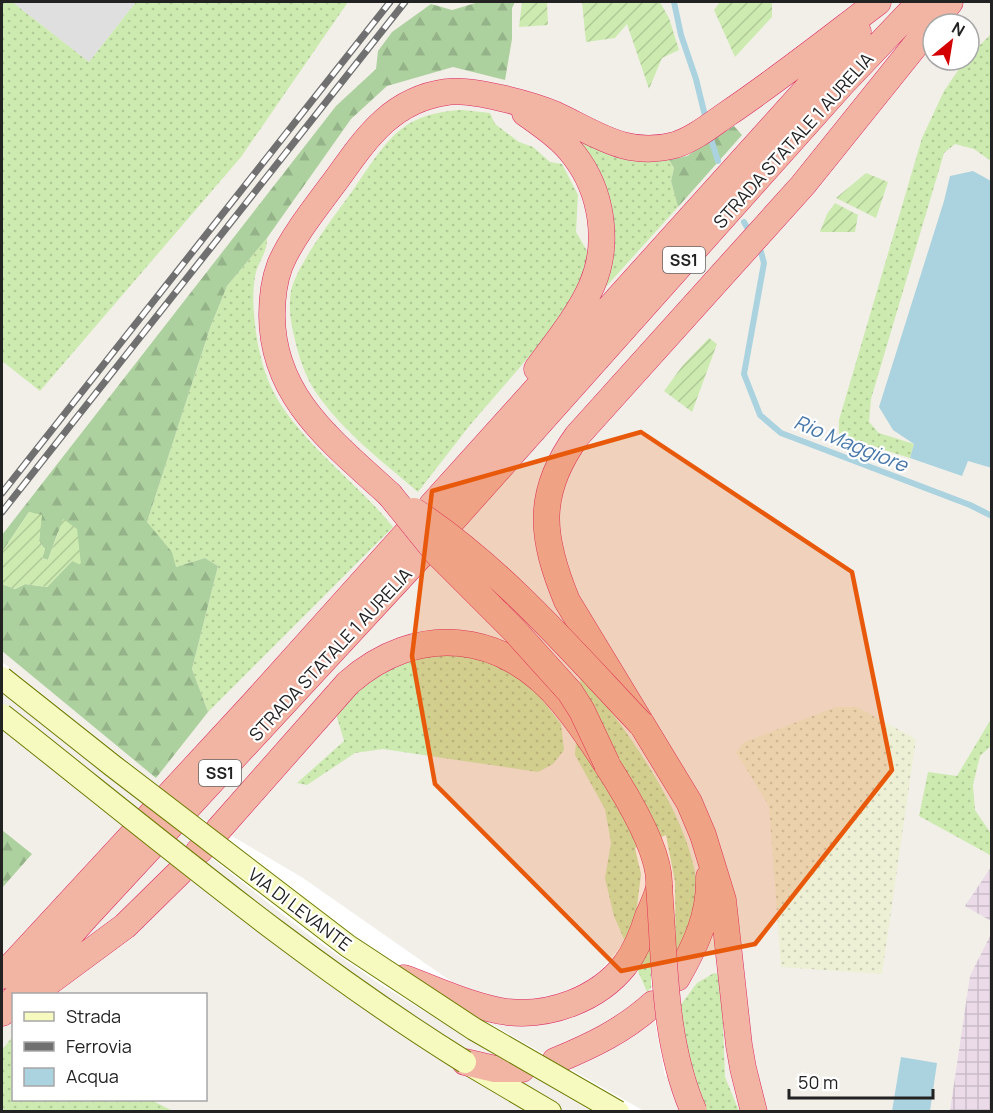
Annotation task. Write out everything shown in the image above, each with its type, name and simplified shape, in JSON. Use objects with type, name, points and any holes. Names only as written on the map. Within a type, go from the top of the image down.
[{"type":"highway","points":[[607,764],[582,711],[564,685],[515,631],[437,553],[390,495],[306,414],[286,382],[280,367],[274,336],[272,298],[276,277],[285,255],[366,137],[385,119],[421,98],[447,92],[465,91],[552,114],[623,147],[650,149],[680,143],[750,99],[878,2]]},
{"type":"highway","name":"STRADA STATALE 1 AURELIA","points":[[888,2],[786,111],[463,472],[442,513],[920,2]]},
{"type":"highway","points":[[754,1112],[739,1045],[723,900],[699,825],[689,802],[567,601],[556,575],[547,543],[545,528],[547,503],[558,467],[571,444],[803,185],[950,2]]},
{"type":"highway","points":[[463,472],[579,309],[592,286],[601,238],[599,209],[586,174],[574,155],[562,142],[508,101]]},
{"type":"highway","points":[[390,495],[430,521],[522,600],[641,724]]},
{"type":"highway","name":"STRADA STATALE 1 AURELIA","points":[[2,976],[256,701],[414,544],[19,993]]},
{"type":"highway","points":[[219,829],[354,677],[387,655],[417,645],[436,642],[472,644],[491,649],[513,660],[550,689],[563,703],[607,764],[647,836],[659,886],[670,1032],[681,1079],[694,1112]]},
{"type":"highway","points":[[677,978],[702,931],[710,888],[709,857]]},
{"type":"highway","points":[[34,993],[125,926],[180,872]]},
{"type":"highway","points":[[381,969],[453,997],[507,1012],[545,1011],[567,1005],[608,981],[624,966],[642,934],[659,886]]},
{"type":"highway","points":[[2,1015],[12,1002]]},
{"type":"highway","points":[[555,1061],[615,1034],[653,1004]]},
{"type":"highway","points":[[465,1062],[495,1070],[522,1069]]},
{"type":"main road","name":"VIA DI LEVANTE","points":[[2,678],[306,915],[381,969],[474,1029],[618,1112]]},
{"type":"main road","name":"VIA DI LEVANTE","points":[[2,715],[272,929],[408,1027],[550,1112]]},
{"type":"highlighted area","points":[[641,432],[852,572],[892,770],[755,944],[621,971],[435,784],[412,656],[432,491]]},
{"type":"shaded area","points":[[12,2],[136,2],[89,62]]},
{"type":"shaded area","points":[[991,867],[991,921],[965,906]]},
{"type":"shaded area","points":[[991,934],[991,1111],[950,1111],[970,976]]},
{"type":"green space","points":[[2,2],[12,2],[89,62],[136,2],[348,2],[241,157],[40,391],[2,361]]},
{"type":"green space","points":[[479,2],[515,2],[512,8],[512,39],[505,80],[453,67],[387,86],[351,119],[267,238],[227,286],[210,328],[147,522],[172,552],[176,567],[205,558],[218,566],[192,669],[208,712],[156,778],[2,651],[2,584],[15,589],[25,584],[47,587],[72,561],[58,532],[48,560],[42,558],[45,549],[39,541],[41,516],[29,512],[2,552],[2,535],[336,106],[376,69],[378,51],[392,32],[431,4],[452,10]]},
{"type":"green space","points":[[522,2],[547,2],[548,25],[519,27]]},
{"type":"green space","points":[[582,2],[660,2],[669,18],[679,50],[662,58],[649,89],[627,24],[615,38],[586,42]]},
{"type":"green space","points":[[720,2],[772,2],[772,17],[735,57],[714,10]]},
{"type":"green space","points":[[991,34],[991,161],[974,149],[955,144],[944,153],[871,399],[869,422],[879,433],[914,444],[910,458],[845,438],[839,434],[839,420],[922,138],[944,91],[957,72],[981,72],[981,44]]},
{"type":"green space","points":[[463,110],[490,113],[495,124],[519,142],[533,147],[550,162],[562,164],[578,195],[576,232],[590,256],[571,308],[470,425],[418,492],[350,432],[315,391],[300,360],[290,316],[290,297],[295,280],[309,252],[387,143],[410,123],[442,112]]},
{"type":"green space","points":[[734,126],[742,135],[678,207],[671,181],[674,168],[669,160],[687,156]]},
{"type":"green space","points":[[580,135],[621,157],[669,160],[674,168],[671,181],[678,207],[594,300],[593,162],[577,138]]},
{"type":"green space","points":[[866,173],[888,182],[876,218],[836,198]]},
{"type":"green space","points":[[835,203],[858,215],[855,232],[820,232],[827,214]]},
{"type":"green space","points":[[267,238],[266,248],[255,277],[253,300],[258,343],[268,380],[296,426],[393,527],[208,712],[192,669],[218,566],[205,558],[176,567],[147,522],[210,328],[227,286]]},
{"type":"green space","points":[[709,338],[717,344],[692,412],[664,391],[683,365]]},
{"type":"green space","points":[[29,512],[42,515],[39,541],[45,549],[42,558],[48,560],[63,519],[77,529],[81,565],[72,561],[47,587],[25,584],[15,589],[2,584],[2,552]]},
{"type":"green space","points":[[475,655],[529,683],[561,724],[564,750],[553,764],[538,772],[383,749],[355,753],[307,785],[297,783],[344,741],[336,714],[372,678],[420,656]]},
{"type":"green space","points":[[581,674],[616,718],[667,798],[690,853],[696,879],[698,899],[692,926],[672,962],[647,992],[614,916],[605,878],[611,843],[605,809],[575,755]]},
{"type":"green space","points":[[836,707],[857,707],[916,739],[882,974],[781,967],[769,806],[736,752],[744,742]]},
{"type":"green space","points":[[991,719],[991,746],[980,756],[973,785],[975,810],[990,832],[990,855],[919,816],[928,772],[957,776]]},
{"type":"green space","points":[[2,830],[32,854],[2,888]]},
{"type":"green space","points":[[714,973],[721,975],[725,1077],[739,1111],[706,1111],[692,1082],[679,1007],[697,983]]},
{"type":"green space","points":[[12,1037],[12,1101],[153,1101],[173,1111],[2,1111],[2,1050]]},
{"type":"water","points":[[973,171],[991,181],[992,468],[968,461],[962,476],[910,458],[914,444],[893,430],[879,407],[950,176]]},
{"type":"water","points":[[901,1057],[937,1063],[930,1111],[892,1111]]},
{"type":"pier","points":[[2,662],[190,811],[303,878],[452,982],[483,994],[508,1000],[530,1000],[556,995],[585,982],[601,970],[626,940],[636,915],[641,874],[635,848],[666,835],[675,882],[676,1000],[687,1069],[665,1076],[653,1010],[651,941],[630,974],[481,1018],[644,1111],[598,1111],[484,1048],[381,985],[310,936],[2,692]]},
{"type":"waterway","name":"Rio Maggiore","points":[[674,2],[681,35],[696,79],[706,120]]},
{"type":"waterway","name":"Rio Maggiore","points":[[709,133],[718,161]]},
{"type":"waterway","name":"Rio Maggiore","points":[[744,222],[748,229]]},
{"type":"waterway","name":"Rio Maggiore","points":[[761,252],[764,263],[744,374],[760,415],[781,433],[970,505],[992,516]]},
{"type":"railway","points":[[2,493],[390,2]]},
{"type":"railway","points":[[2,512],[405,2]]}]
